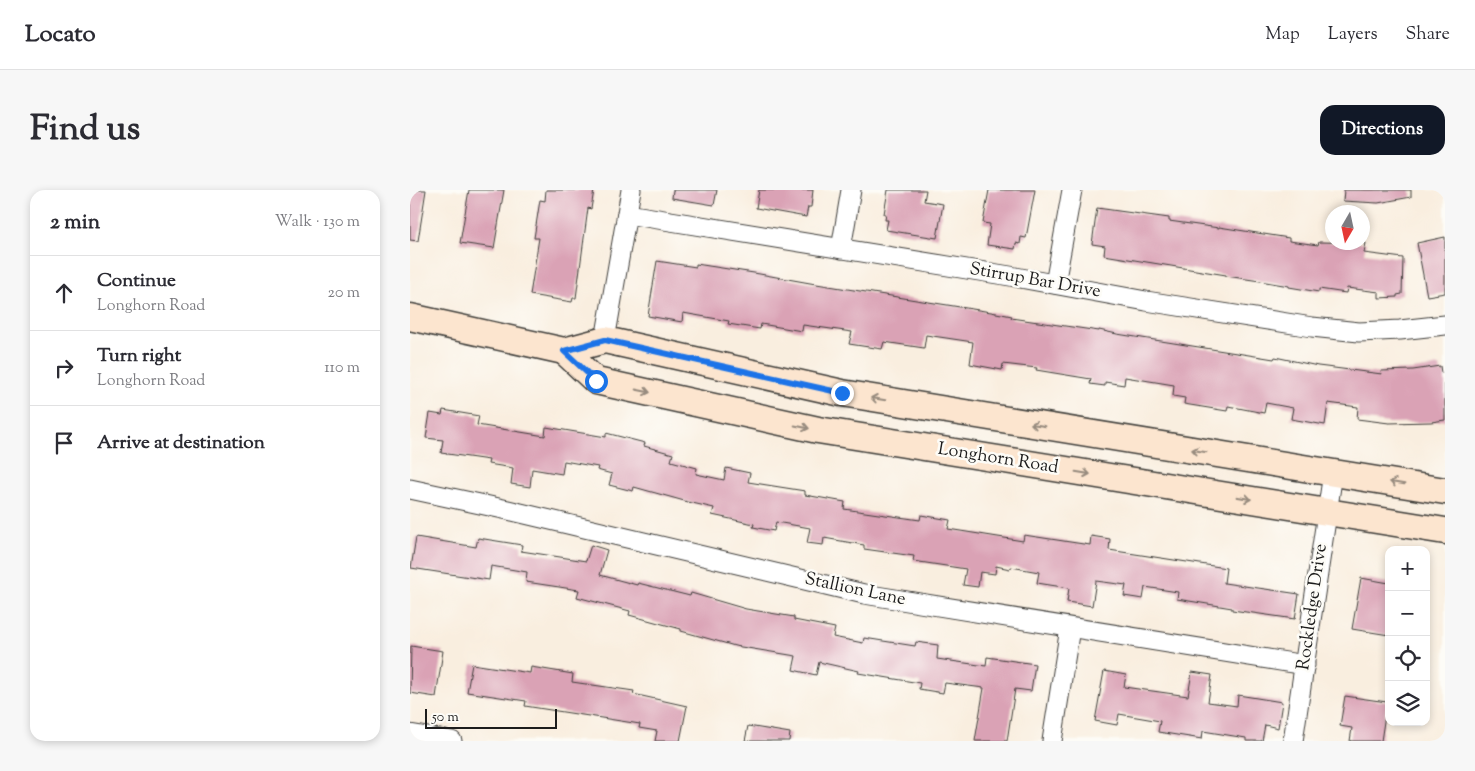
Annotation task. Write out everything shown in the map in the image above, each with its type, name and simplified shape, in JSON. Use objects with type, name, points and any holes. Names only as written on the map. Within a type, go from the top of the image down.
[{"type":"main road","points":[[410,317],[564,351],[605,340],[842,393],[1445,491]]},
{"type":"main road","name":"Longhorn Road","points":[[564,351],[596,381],[818,430],[1445,531]]},
{"type":"street","points":[[605,340],[631,190]]},
{"type":"street","points":[[841,250],[851,190]]},
{"type":"street","points":[[1054,284],[1072,190]]},
{"type":"street","name":"Stirrup Bar Drive","points":[[627,214],[1312,327],[1359,332],[1445,325]]},
{"type":"street","name":"Rockledge Drive","points":[[1293,741],[1333,473]]},
{"type":"street","name":"Stallion Lane","points":[[410,489],[508,510],[864,594],[1304,665]]},
{"type":"street","points":[[1052,741],[1070,628]]},
{"type":"street","points":[[410,734],[452,741]]},
{"type":"building","points":[[410,190],[426,190],[418,241],[410,240]]},
{"type":"building","points":[[469,190],[504,190],[494,248],[460,243]]},
{"type":"building","points":[[546,190],[594,190],[591,209],[588,208],[576,298],[573,298],[572,302],[530,295],[539,238],[534,238],[540,200],[545,201]]},
{"type":"building","points":[[673,190],[717,190],[714,205],[672,198]]},
{"type":"building","points":[[759,190],[813,190],[811,207],[808,207],[806,217],[756,208]]},
{"type":"building","points":[[888,190],[926,190],[924,201],[943,204],[937,238],[886,230],[888,220],[885,220],[886,214],[884,214]]},
{"type":"building","points":[[989,190],[1035,190],[1026,238],[1021,237],[1020,244],[1016,243],[1015,249],[987,245],[990,224],[983,223]]},
{"type":"building","points":[[1344,190],[1411,190],[1411,197],[1378,203],[1343,201]]},
{"type":"building","points":[[1097,208],[1169,218],[1169,221],[1289,238],[1289,241],[1318,245],[1319,242],[1325,242],[1325,250],[1365,250],[1364,253],[1403,258],[1402,294],[1397,295],[1397,297],[1379,298],[1379,292],[1347,288],[1346,293],[1319,289],[1319,292],[1104,255],[1105,246],[1092,244]]},
{"type":"building","points":[[1445,237],[1445,293],[1427,296],[1417,243]]},
{"type":"building","points":[[657,261],[696,267],[696,264],[754,273],[991,312],[1012,316],[1011,318],[1099,330],[1274,359],[1275,357],[1318,366],[1382,374],[1381,371],[1413,370],[1440,366],[1441,373],[1445,372],[1445,420],[1389,423],[1357,419],[1358,407],[1328,403],[1325,425],[1291,419],[1293,408],[1266,403],[1264,413],[1228,406],[1227,411],[1184,404],[1185,398],[1173,396],[1174,385],[1125,377],[1124,385],[1105,382],[1105,386],[1090,384],[1091,379],[1036,370],[1037,368],[1003,364],[1002,370],[970,364],[973,342],[926,335],[924,348],[884,342],[882,349],[849,344],[852,332],[803,325],[802,331],[761,324],[760,329],[728,324],[729,321],[683,313],[682,322],[648,316]]},
{"type":"building","points":[[443,410],[479,416],[477,425],[545,436],[546,427],[606,437],[606,433],[645,443],[644,446],[673,454],[671,461],[697,468],[696,474],[724,480],[726,468],[750,473],[748,482],[805,491],[805,495],[845,502],[844,509],[920,520],[921,515],[950,520],[948,529],[1023,541],[1024,535],[1090,545],[1091,536],[1110,539],[1109,550],[1226,568],[1224,583],[1299,594],[1295,619],[1232,610],[1232,608],[1177,599],[1178,592],[1145,587],[1143,599],[1124,596],[1126,585],[1096,581],[1092,606],[1067,602],[1069,588],[1037,583],[1039,572],[1011,567],[1010,569],[996,566],[995,574],[980,572],[978,587],[963,585],[966,569],[913,561],[914,556],[864,549],[864,545],[824,538],[823,545],[807,543],[810,528],[776,522],[774,531],[753,527],[754,524],[712,515],[714,508],[634,487],[633,491],[609,485],[612,474],[597,470],[598,467],[564,461],[562,474],[532,469],[530,487],[511,484],[513,468],[488,464],[489,460],[441,453],[443,440],[426,438],[430,413],[442,415]]},
{"type":"building","points":[[416,537],[476,547],[478,538],[522,545],[521,551],[586,561],[591,545],[607,550],[600,575],[637,585],[638,583],[690,596],[691,593],[746,609],[794,617],[794,620],[835,628],[833,637],[863,643],[864,638],[915,646],[916,642],[938,645],[937,659],[986,666],[987,657],[1035,664],[1031,691],[1015,689],[1007,741],[975,741],[984,688],[945,683],[943,693],[919,689],[920,683],[858,673],[859,671],[819,662],[816,675],[793,670],[796,656],[735,646],[629,615],[630,611],[577,597],[579,590],[526,582],[527,572],[491,566],[489,580],[411,568]]},
{"type":"building","points":[[1361,578],[1385,582],[1385,634],[1352,629]]},
{"type":"building","points":[[411,646],[443,651],[436,697],[410,693]]},
{"type":"building","points":[[472,664],[530,673],[531,667],[573,674],[572,682],[634,691],[633,694],[687,706],[680,741],[655,741],[657,731],[639,728],[640,724],[525,706],[526,701],[467,692]]},
{"type":"building","points":[[1104,671],[1126,675],[1124,687],[1188,696],[1192,672],[1212,675],[1208,702],[1237,706],[1238,695],[1282,702],[1278,728],[1265,725],[1262,741],[1246,741],[1246,738],[1203,731],[1202,739],[1158,732],[1160,721],[1119,714],[1117,725],[1095,721]]},
{"type":"building","points":[[1345,696],[1385,702],[1381,741],[1350,741],[1352,728],[1340,726]]},
{"type":"building","points":[[748,726],[790,733],[789,741],[745,741]]},
{"type":"route","points":[[596,381],[564,351],[605,340],[842,393]]}]
